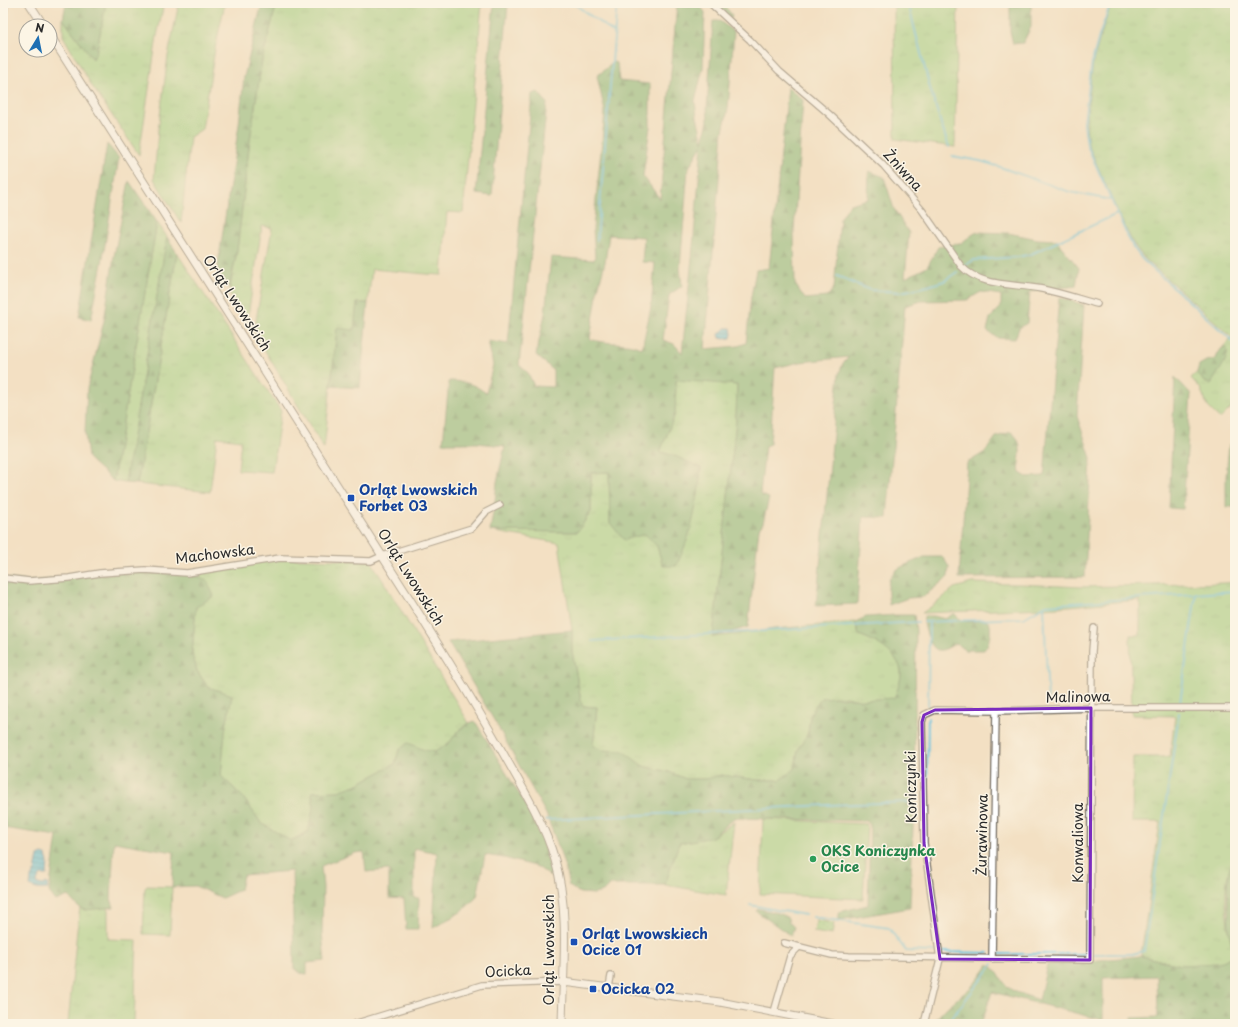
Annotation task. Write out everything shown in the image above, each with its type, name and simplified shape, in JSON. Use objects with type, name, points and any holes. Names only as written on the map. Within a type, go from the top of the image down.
[{"type":"street","points":[[29,3],[39,18]]},
{"type":"street","name":"Żniwna","points":[[710,3],[750,40],[779,72],[829,114],[883,165],[922,210],[961,266],[967,272],[981,280],[1041,289],[1068,295],[1096,304]]},
{"type":"street","name":"Orląt Lwowskich","points":[[58,48],[382,556],[494,738],[528,798],[548,840],[559,876],[563,904],[562,1024]]},
{"type":"street","name":"Machowska","points":[[3,578],[29,581],[49,580],[100,573],[145,570],[187,573],[280,558],[371,561],[382,556],[472,528],[486,512],[500,505]]},
{"type":"street","name":"Konwaliowa","points":[[992,958],[1090,960],[1091,708],[1094,628]]},
{"type":"street","name":"Malinowa","points":[[924,715],[935,710],[996,711],[1091,708],[1233,708]]},
{"type":"street","name":"Żurawinowa","points":[[992,958],[996,711]]},
{"type":"street","name":"Koniczynki","points":[[924,715],[922,722],[924,843],[940,958],[924,1024]]},
{"type":"street","points":[[784,943],[832,954],[849,956],[992,958]]},
{"type":"street","points":[[774,1012],[790,956],[798,947]]},
{"type":"street","points":[[609,987],[611,976]]},
{"type":"street","name":"Ocicka","points":[[354,1024],[482,985],[563,982],[720,1002],[833,1024]]},
{"type":"highlighted area","points":[[1091,708],[1090,960],[940,959],[924,843],[923,803],[922,722],[924,715],[935,710]]},
{"type":"green space","points":[[3,3],[9,3],[3,50]]},
{"type":"green space","points":[[66,3],[106,3],[97,49],[93,59],[63,19]]},
{"type":"green space","points":[[106,3],[164,3],[157,36],[139,155],[92,86],[63,36],[63,19],[93,59],[97,49]]},
{"type":"green space","points":[[179,3],[225,3],[215,49],[202,129],[190,137],[181,223],[154,179],[158,131],[168,56]]},
{"type":"green space","points":[[262,3],[277,3],[262,60],[249,147],[237,251],[229,288],[217,271],[239,124],[244,77]]},
{"type":"green space","points":[[277,3],[482,3],[463,213],[447,212],[442,275],[372,269],[368,303],[357,303],[354,331],[337,329],[324,449],[254,332],[272,228],[262,226],[247,322],[229,293],[237,251],[249,147],[262,60]]},
{"type":"green space","points":[[494,3],[508,3],[492,196],[476,194]]},
{"type":"green space","points":[[677,3],[697,3],[705,12],[703,68],[695,101],[703,142],[708,121],[707,108],[713,21],[720,21],[734,32],[728,109],[723,131],[705,349],[738,346],[746,343],[751,297],[756,270],[769,268],[788,87],[803,100],[794,231],[795,284],[805,299],[827,297],[834,288],[840,219],[850,204],[868,199],[869,171],[884,177],[894,209],[909,233],[905,278],[927,267],[938,247],[961,243],[976,232],[1008,233],[1038,239],[1056,240],[1079,268],[1076,286],[1030,292],[1027,323],[1019,328],[1015,339],[998,338],[987,331],[990,318],[1001,307],[1001,295],[981,292],[967,300],[921,301],[905,306],[887,518],[863,517],[857,604],[816,606],[839,374],[843,363],[849,357],[800,362],[775,368],[770,444],[765,446],[760,494],[769,498],[763,523],[759,529],[748,627],[713,637],[736,421],[737,385],[676,380],[675,414],[660,452],[675,456],[701,468],[698,493],[690,531],[682,555],[676,566],[663,566],[657,546],[645,534],[624,540],[610,523],[609,472],[591,473],[591,512],[577,532],[490,531],[497,482],[505,446],[477,443],[443,443],[449,381],[469,384],[486,393],[493,365],[488,341],[508,344],[532,94],[538,92],[547,103],[519,365],[528,373],[534,386],[553,387],[553,370],[536,355],[545,314],[551,257],[594,260],[595,257],[593,228],[605,112],[597,76],[614,62],[617,63],[619,81],[650,84],[650,127],[643,176],[660,199]],"holes":[[[702,145],[692,258],[682,353],[674,344],[663,340],[669,295],[682,286],[680,268],[688,169]],[[609,235],[644,237],[642,262],[655,263],[651,307],[642,348],[630,344],[603,342],[590,339]]]},
{"type":"green space","points":[[713,3],[722,3],[732,15],[731,19]]},
{"type":"green space","points":[[894,3],[958,3],[955,147],[895,139]]},
{"type":"green space","points":[[1010,3],[1031,3],[1031,27],[1023,43],[1013,44],[1010,31]]},
{"type":"green space","points":[[1111,3],[1235,3],[1235,404],[1220,419],[1208,407],[1200,388],[1191,378],[1197,372],[1204,382],[1211,384],[1217,374],[1227,348],[1223,347],[1232,337],[1144,258],[1134,245],[1118,213],[1088,144],[1086,123],[1093,62]]},
{"type":"green space","points":[[107,144],[119,158],[91,320],[79,317]]},
{"type":"green space","points":[[129,181],[157,222],[113,481],[88,458],[85,433],[87,389],[104,321],[114,256]]},
{"type":"green space","points":[[157,222],[167,237],[125,483],[113,481]]},
{"type":"green space","points":[[167,237],[177,253],[137,484],[125,483]]},
{"type":"green space","points":[[177,253],[281,411],[272,472],[238,470],[241,440],[217,437],[210,492],[137,484]]},
{"type":"green space","points":[[1059,297],[1084,305],[1077,416],[1091,458],[1085,577],[959,578],[967,463],[985,452],[996,437],[1011,432],[1016,436],[1020,446],[1020,473],[1027,477],[1044,476]]},
{"type":"green space","points":[[357,303],[368,303],[360,388],[331,386],[337,328],[354,330]]},
{"type":"green space","points":[[1223,347],[1227,348],[1225,362],[1211,384],[1204,382],[1197,372],[1199,365],[1206,361],[1216,359],[1218,353]]},
{"type":"green space","points":[[1175,377],[1191,394],[1183,509],[1169,508]]},
{"type":"green space","points":[[676,379],[737,385],[736,421],[713,637],[774,629],[855,622],[859,635],[872,640],[891,653],[899,664],[901,671],[900,681],[894,699],[860,700],[846,697],[821,698],[810,717],[808,733],[798,750],[795,770],[780,780],[757,780],[721,775],[706,779],[686,779],[669,772],[643,766],[623,752],[603,750],[593,746],[597,707],[582,706],[572,651],[572,630],[559,543],[490,531],[577,532],[591,512],[591,473],[609,472],[610,523],[645,534],[657,546],[663,566],[691,526],[698,495],[701,468],[675,456],[660,452],[675,414]]},
{"type":"green space","points":[[1229,444],[1235,453],[1235,507],[1226,507],[1226,477]]},
{"type":"green space","points":[[924,557],[943,557],[949,567],[948,577],[923,597],[908,598],[889,605],[888,584],[890,577],[899,568]]},
{"type":"green space","points":[[280,558],[371,561],[469,723],[457,732],[450,742],[435,752],[424,750],[408,743],[399,750],[395,764],[356,785],[338,791],[312,792],[313,809],[308,832],[290,841],[261,823],[242,796],[221,776],[225,731],[232,695],[208,687],[197,671],[192,653],[196,607],[187,573]]},
{"type":"green space","points":[[137,571],[187,573],[207,581],[214,596],[196,607],[192,653],[197,671],[208,687],[232,695],[225,731],[221,776],[242,796],[261,823],[291,841],[308,832],[313,809],[312,792],[338,791],[356,785],[395,764],[399,750],[408,743],[424,750],[435,752],[450,742],[457,732],[469,723],[475,721],[530,812],[541,838],[552,874],[551,877],[538,867],[504,858],[485,855],[477,897],[461,912],[433,928],[437,853],[414,848],[414,898],[419,898],[418,929],[406,929],[404,899],[389,898],[389,870],[366,872],[364,852],[355,853],[321,866],[323,887],[322,933],[325,961],[307,963],[307,974],[300,973],[294,968],[292,871],[243,875],[240,890],[222,898],[195,886],[172,887],[174,852],[114,842],[111,899],[114,907],[85,910],[78,907],[68,896],[56,901],[49,892],[57,836],[3,828],[3,578],[29,581]]},
{"type":"green space","points":[[1235,582],[1235,856],[1229,869],[1226,892],[1228,924],[1234,955],[1219,963],[1181,965],[1141,956],[1160,822],[1132,822],[1133,757],[1170,757],[1175,716],[1132,715],[1130,635],[1140,635],[1140,600],[1045,608],[922,613],[954,588],[972,583],[1082,587]]},
{"type":"green space","points":[[953,614],[964,621],[970,622],[983,620],[989,623],[989,640],[984,650],[964,650],[956,643],[943,650],[935,649],[925,630],[924,616],[934,616],[945,619]]},
{"type":"green space","points":[[914,615],[916,630],[914,799],[910,908],[839,920],[839,912],[868,905],[870,825],[867,821],[734,818],[712,837],[679,843],[665,885],[610,885],[603,892],[594,894],[580,893],[569,886],[559,848],[546,814],[498,727],[448,642],[572,630],[572,651],[582,706],[597,707],[593,746],[603,750],[623,751],[643,766],[669,772],[686,779],[706,779],[721,775],[757,780],[780,780],[795,769],[798,750],[808,733],[810,717],[814,707],[821,698],[838,697],[860,700],[894,698],[901,678],[899,664],[884,648],[872,640],[859,635],[855,622],[866,617]]},
{"type":"green space","name":"OKS Koniczynka Ocice","points":[[763,819],[867,824],[863,899],[760,894]]},
{"type":"green space","points":[[734,822],[726,895],[665,885],[679,843],[712,837]]},
{"type":"green space","points":[[1235,856],[1235,1024],[1132,1024],[1132,1018],[1158,1017],[1157,976],[1103,978],[1103,1020],[992,992],[981,1024],[964,1024],[958,1016],[951,1024],[933,1024],[945,1009],[972,986],[989,964],[995,969],[1009,988],[1039,1000],[1047,965],[1141,956],[1181,965],[1219,963],[1234,955],[1229,931],[1227,887],[1229,870]]},
{"type":"green space","points":[[147,886],[172,887],[170,935],[143,934],[145,888]]},
{"type":"green space","points":[[108,907],[108,939],[137,940],[134,1024],[68,1024],[80,908],[85,910]]},
{"type":"green space","points":[[759,909],[778,913],[788,918],[789,922],[794,927],[791,936],[756,911]]},
{"type":"green space","points":[[816,920],[834,923],[832,935],[814,932]]},
{"type":"water","points":[[726,328],[731,328],[731,338],[720,338],[719,334]]},
{"type":"water","points":[[42,854],[46,855],[48,862],[47,875],[41,875],[37,881],[38,884],[43,885],[47,883],[48,889],[41,890],[30,886],[38,856]]},
{"type":"waterway","points":[[573,3],[614,33]]},
{"type":"waterway","points":[[597,240],[617,3]]},
{"type":"waterway","points":[[908,3],[930,88],[949,147]]},
{"type":"waterway","points":[[1109,3],[1108,11],[1092,62],[1084,123],[1087,145],[1133,247],[1142,259],[1235,343]]},
{"type":"waterway","points":[[952,156],[980,161],[1000,167],[1070,192],[1111,200]]},
{"type":"waterway","points":[[965,265],[974,260],[1018,257],[1031,254],[1117,214]]},
{"type":"waterway","points":[[837,276],[870,290],[901,292],[944,281],[957,272]]},
{"type":"waterway","points":[[924,622],[1024,618],[1046,605],[1235,591]]},
{"type":"waterway","points":[[1180,703],[1196,593]]},
{"type":"waterway","points":[[1044,606],[1048,704]]},
{"type":"waterway","points":[[592,641],[918,622]]},
{"type":"waterway","points":[[928,709],[929,622]]},
{"type":"waterway","points":[[1092,954],[1132,954],[1144,951],[1179,713]]},
{"type":"waterway","points":[[926,796],[928,718]]},
{"type":"waterway","points":[[546,820],[911,802]]},
{"type":"waterway","points":[[750,905],[805,915]]},
{"type":"waterway","points":[[813,917],[889,928],[906,951],[936,952]]},
{"type":"waterway","points":[[942,952],[989,953]]},
{"type":"waterway","points":[[995,954],[1086,954]]},
{"type":"waterway","points":[[947,1024],[993,964]]},
{"type":"place","name":"Orląt Lwowskich Forbet 03","points":[[351,498]]},
{"type":"place","name":"OKS Koniczynka Ocice","points":[[813,859]]},
{"type":"place","name":"Orląt Lwowskiech Ocice 01","points":[[574,942]]},
{"type":"place","name":"Ocicka 02","points":[[593,989]]}]
